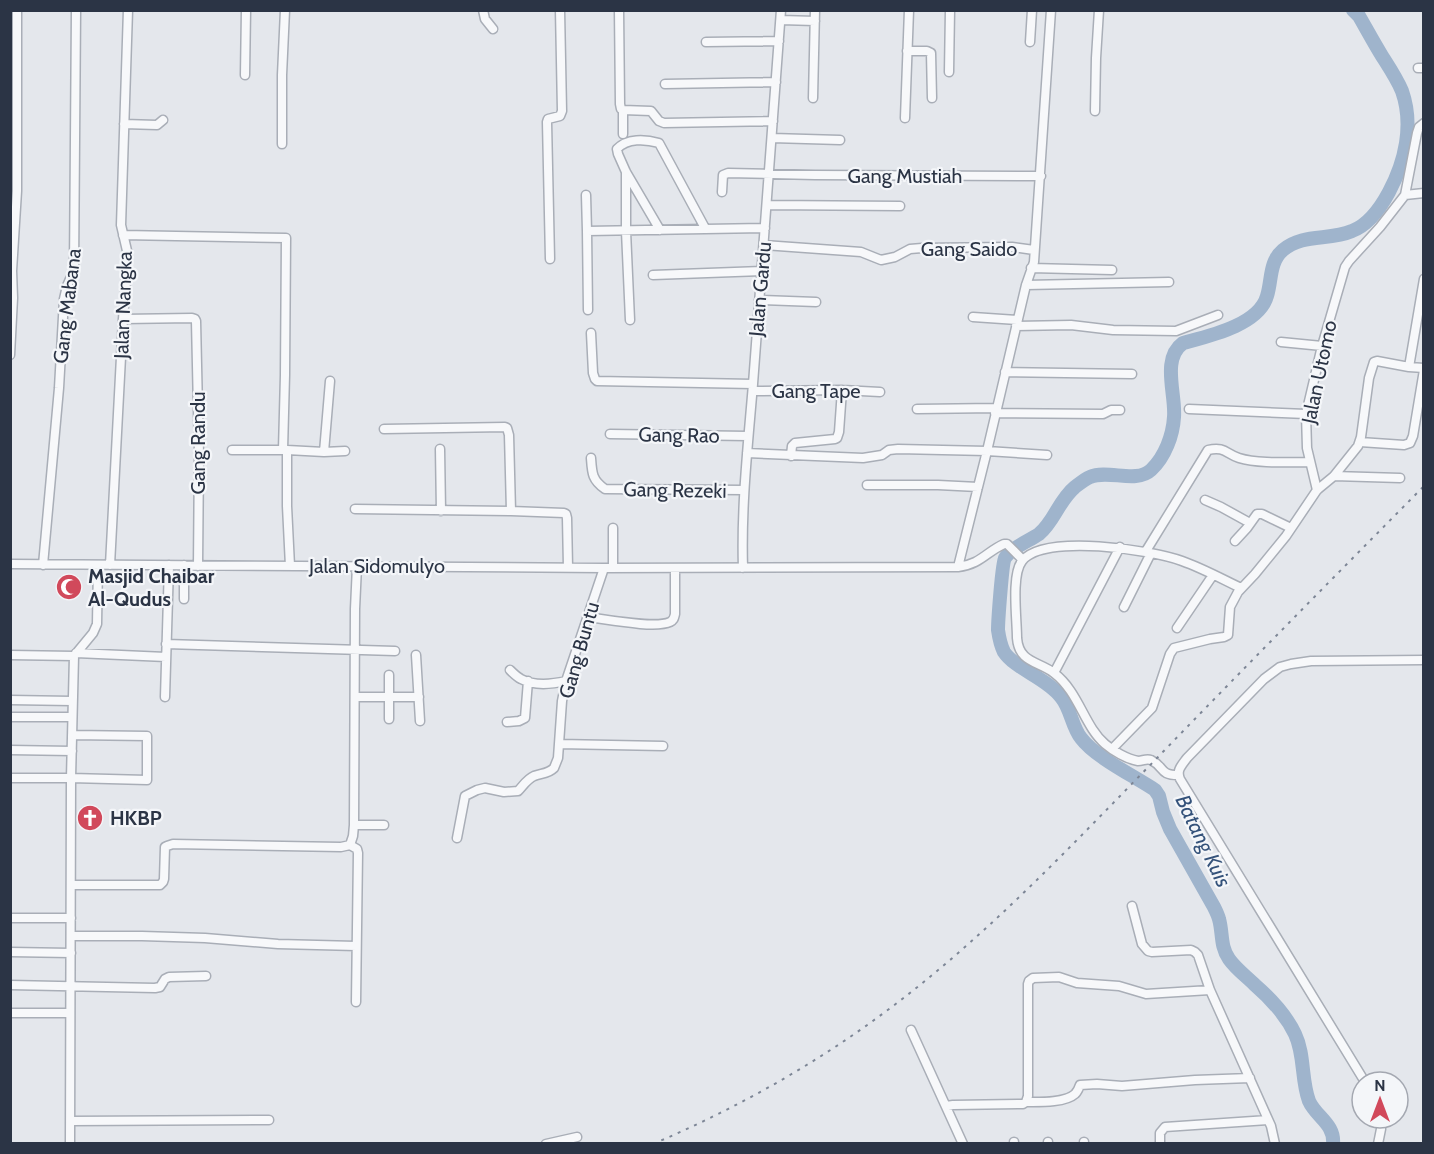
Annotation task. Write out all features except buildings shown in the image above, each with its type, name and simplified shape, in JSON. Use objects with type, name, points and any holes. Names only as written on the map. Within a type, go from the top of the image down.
[{"type":"street","points":[[10,356],[11,271],[17,191],[17,10]]},
{"type":"street","name":"Gang Mabana","points":[[43,565],[59,388],[64,299],[74,270],[76,10]]},
{"type":"street","name":"Jalan Nangka","points":[[110,565],[128,255],[121,225],[128,10]]},
{"type":"street","points":[[244,75],[246,10]]},
{"type":"street","points":[[282,144],[285,10]]},
{"type":"street","points":[[483,10],[485,19],[493,29]]},
{"type":"street","points":[[550,259],[547,122],[548,119],[560,116],[562,111],[560,10]]},
{"type":"street","points":[[619,10],[620,104],[623,111],[623,134]]},
{"type":"street","points":[[813,98],[815,10]]},
{"type":"street","points":[[905,118],[909,10]]},
{"type":"street","points":[[949,72],[950,10]]},
{"type":"street","points":[[1030,42],[1032,10]]},
{"type":"street","points":[[1020,557],[1007,544],[998,547],[977,562],[958,567],[1026,285],[1034,262],[1051,10]]},
{"type":"street","points":[[1095,111],[1099,10]]},
{"type":"street","points":[[781,15],[815,21]]},
{"type":"street","name":"Jalan Gardu","points":[[743,568],[744,490],[781,15]]},
{"type":"street","points":[[706,42],[779,41]]},
{"type":"street","points":[[908,51],[931,53],[932,98]]},
{"type":"street","points":[[665,84],[776,82]]},
{"type":"street","points":[[623,111],[651,111],[659,121],[664,123],[773,121]]},
{"type":"street","points":[[124,124],[157,125],[163,120]]},
{"type":"street","points":[[1424,123],[1419,127],[1417,133],[1405,195],[1424,194]]},
{"type":"street","points":[[772,138],[840,140]]},
{"type":"street","points":[[660,230],[617,152],[619,146],[624,142],[648,140],[659,143],[705,228]]},
{"type":"street","points":[[627,172],[626,231],[630,320]]},
{"type":"street","name":"Gang Mustiah","points":[[722,192],[724,174],[1041,176]]},
{"type":"street","points":[[586,195],[588,310]]},
{"type":"street","name":"Jalan Utomo","points":[[1317,490],[1309,462],[1306,414],[1322,346],[1349,261],[1405,195]]},
{"type":"street","points":[[767,205],[900,206]]},
{"type":"street","points":[[587,231],[765,228]]},
{"type":"street","points":[[123,235],[286,238],[285,450],[290,566]]},
{"type":"street","name":"Gang Saido","points":[[764,245],[861,252],[881,260],[892,259],[915,248],[1012,247],[1034,250]]},
{"type":"street","points":[[1031,268],[1112,270]]},
{"type":"street","points":[[653,275],[762,271]]},
{"type":"street","points":[[1410,367],[1420,329],[1424,279]]},
{"type":"street","points":[[1026,285],[1169,282]]},
{"type":"street","points":[[759,300],[816,302]]},
{"type":"street","points":[[973,317],[1017,323],[1071,325],[1113,330],[1171,331],[1218,315]]},
{"type":"street","name":"Gang Randu","points":[[123,319],[192,318],[196,321],[199,454],[198,566]]},
{"type":"street","name":"Gang Tape","points":[[591,333],[593,373],[597,381],[880,392]]},
{"type":"street","points":[[1281,342],[1322,346]]},
{"type":"street","points":[[1112,749],[1152,708],[1174,648],[1228,635],[1230,607],[1241,588],[1292,528],[1317,490],[1334,476],[1360,442],[1369,378],[1374,362],[1424,369],[1410,443],[1404,445],[1360,442]]},
{"type":"street","points":[[1005,372],[1132,374]]},
{"type":"street","points":[[324,452],[330,381]]},
{"type":"street","points":[[791,456],[792,446],[795,443],[837,438],[842,390]]},
{"type":"street","points":[[917,409],[1103,414],[1111,410],[1120,410]]},
{"type":"street","points":[[1189,409],[1306,414]]},
{"type":"street","points":[[384,429],[507,428],[511,511]]},
{"type":"street","name":"Gang Rao","points":[[610,434],[748,436]]},
{"type":"street","points":[[440,449],[441,511]]},
{"type":"street","points":[[747,453],[863,458],[882,455],[889,450],[897,449],[1047,455]]},
{"type":"street","points":[[232,450],[345,451]]},
{"type":"street","points":[[1124,607],[1149,552],[1208,450],[1226,450],[1233,456],[1246,460],[1309,462]]},
{"type":"street","name":"Gang Rezeki","points":[[591,458],[594,479],[605,489],[744,490]]},
{"type":"street","points":[[1334,476],[1400,478]]},
{"type":"street","points":[[867,485],[916,484],[978,487]]},
{"type":"street","points":[[1205,500],[1250,523]]},
{"type":"street","points":[[355,509],[564,513],[567,518],[568,567]]},
{"type":"street","points":[[1235,541],[1259,514],[1292,528]]},
{"type":"street","name":"Gang Buntu","points":[[457,838],[465,796],[485,788],[504,792],[518,791],[533,776],[545,774],[555,768],[566,681],[587,617],[608,568],[613,528]]},
{"type":"street","points":[[1020,557],[1048,549],[1074,546],[1120,547],[1183,561],[1241,588]]},
{"type":"street","points":[[1054,674],[1120,547]]},
{"type":"street","points":[[1020,557],[1016,583],[1018,646],[1022,654],[1054,674],[1068,688],[1096,735],[1112,749],[1139,761],[1148,759],[1154,761],[1169,775],[1178,775]]},
{"type":"street","name":"Jalan Sidomulyo","points":[[10,564],[608,568],[958,567]]},
{"type":"street","points":[[70,1143],[72,701],[75,655],[93,633],[97,624],[98,565]]},
{"type":"street","points":[[165,697],[169,565]]},
{"type":"street","points":[[184,565],[184,599]]},
{"type":"street","points":[[350,845],[354,825],[354,650],[357,566]]},
{"type":"street","points":[[587,617],[646,624],[666,623],[673,620],[675,568]]},
{"type":"street","points":[[1177,627],[1213,574]]},
{"type":"street","points":[[166,644],[395,651]]},
{"type":"street","points":[[10,655],[166,657]]},
{"type":"street","points":[[416,655],[420,721]]},
{"type":"street","points":[[1358,1070],[1178,775],[1179,768],[1264,680],[1281,667],[1311,661],[1424,660]]},
{"type":"street","points":[[510,670],[528,681],[552,683],[566,681]]},
{"type":"street","points":[[389,675],[389,720]]},
{"type":"street","points":[[507,722],[525,718],[528,681]]},
{"type":"street","points":[[355,697],[419,697]]},
{"type":"street","points":[[10,700],[72,701]]},
{"type":"street","points":[[10,717],[72,717]]},
{"type":"street","points":[[10,778],[147,780],[147,736],[72,735]]},
{"type":"street","points":[[559,744],[663,746]]},
{"type":"street","points":[[10,750],[72,751]]},
{"type":"street","points":[[354,825],[384,825]]},
{"type":"street","points":[[71,885],[163,884],[165,848],[173,844],[341,847],[350,845],[357,849],[358,853],[356,1002]]},
{"type":"street","points":[[1132,906],[1144,948],[1148,951],[1184,949],[1198,955],[1210,990],[1271,1126],[1275,1143]]},
{"type":"street","points":[[10,918],[71,918]]},
{"type":"street","points":[[71,936],[194,938],[278,944],[356,946]]},
{"type":"street","points":[[10,952],[71,953]]},
{"type":"street","points":[[10,985],[155,988],[160,987],[169,976],[206,976]]},
{"type":"street","points":[[1026,1102],[1028,1096],[1028,984],[1030,979],[1059,977],[1077,983],[1119,986],[1146,994],[1210,990]]},
{"type":"street","points":[[10,1013],[70,1013]]},
{"type":"street","points":[[911,1030],[963,1143]]},
{"type":"street","points":[[946,1106],[1050,1102],[1076,1093],[1080,1085],[1087,1084],[1122,1086],[1251,1078]]},
{"type":"street","points":[[70,1121],[269,1120]]},
{"type":"street","points":[[1160,1143],[1160,1133],[1165,1127],[1268,1120]]},
{"type":"street","points":[[546,1143],[577,1137]]},
{"type":"waterway","name":"Batang Kuis","points":[[1333,1144],[1331,1131],[1309,1101],[1295,1034],[1278,1008],[1235,966],[1226,954],[1217,913],[1170,829],[1159,796],[1155,790],[1087,745],[1078,734],[1061,697],[1048,684],[1009,658],[1004,652],[998,630],[1003,570],[1008,554],[1039,534],[1069,492],[1086,479],[1105,474],[1138,476],[1151,470],[1160,459],[1170,438],[1173,424],[1171,367],[1176,350],[1183,343],[1232,328],[1254,315],[1267,296],[1275,260],[1283,250],[1299,241],[1334,236],[1358,228],[1374,215],[1386,198],[1395,180],[1406,143],[1406,104],[1395,78],[1359,16],[1353,10]]},
{"type":"railway","points":[[653,1144],[744,1101],[802,1068],[885,1012],[958,953],[1060,857],[1424,486]]},
{"type":"place","name":"Masjid Chaibar Al-Qudus","points":[[69,587]]},
{"type":"place","name":"HKBP","points":[[90,818]]}]
